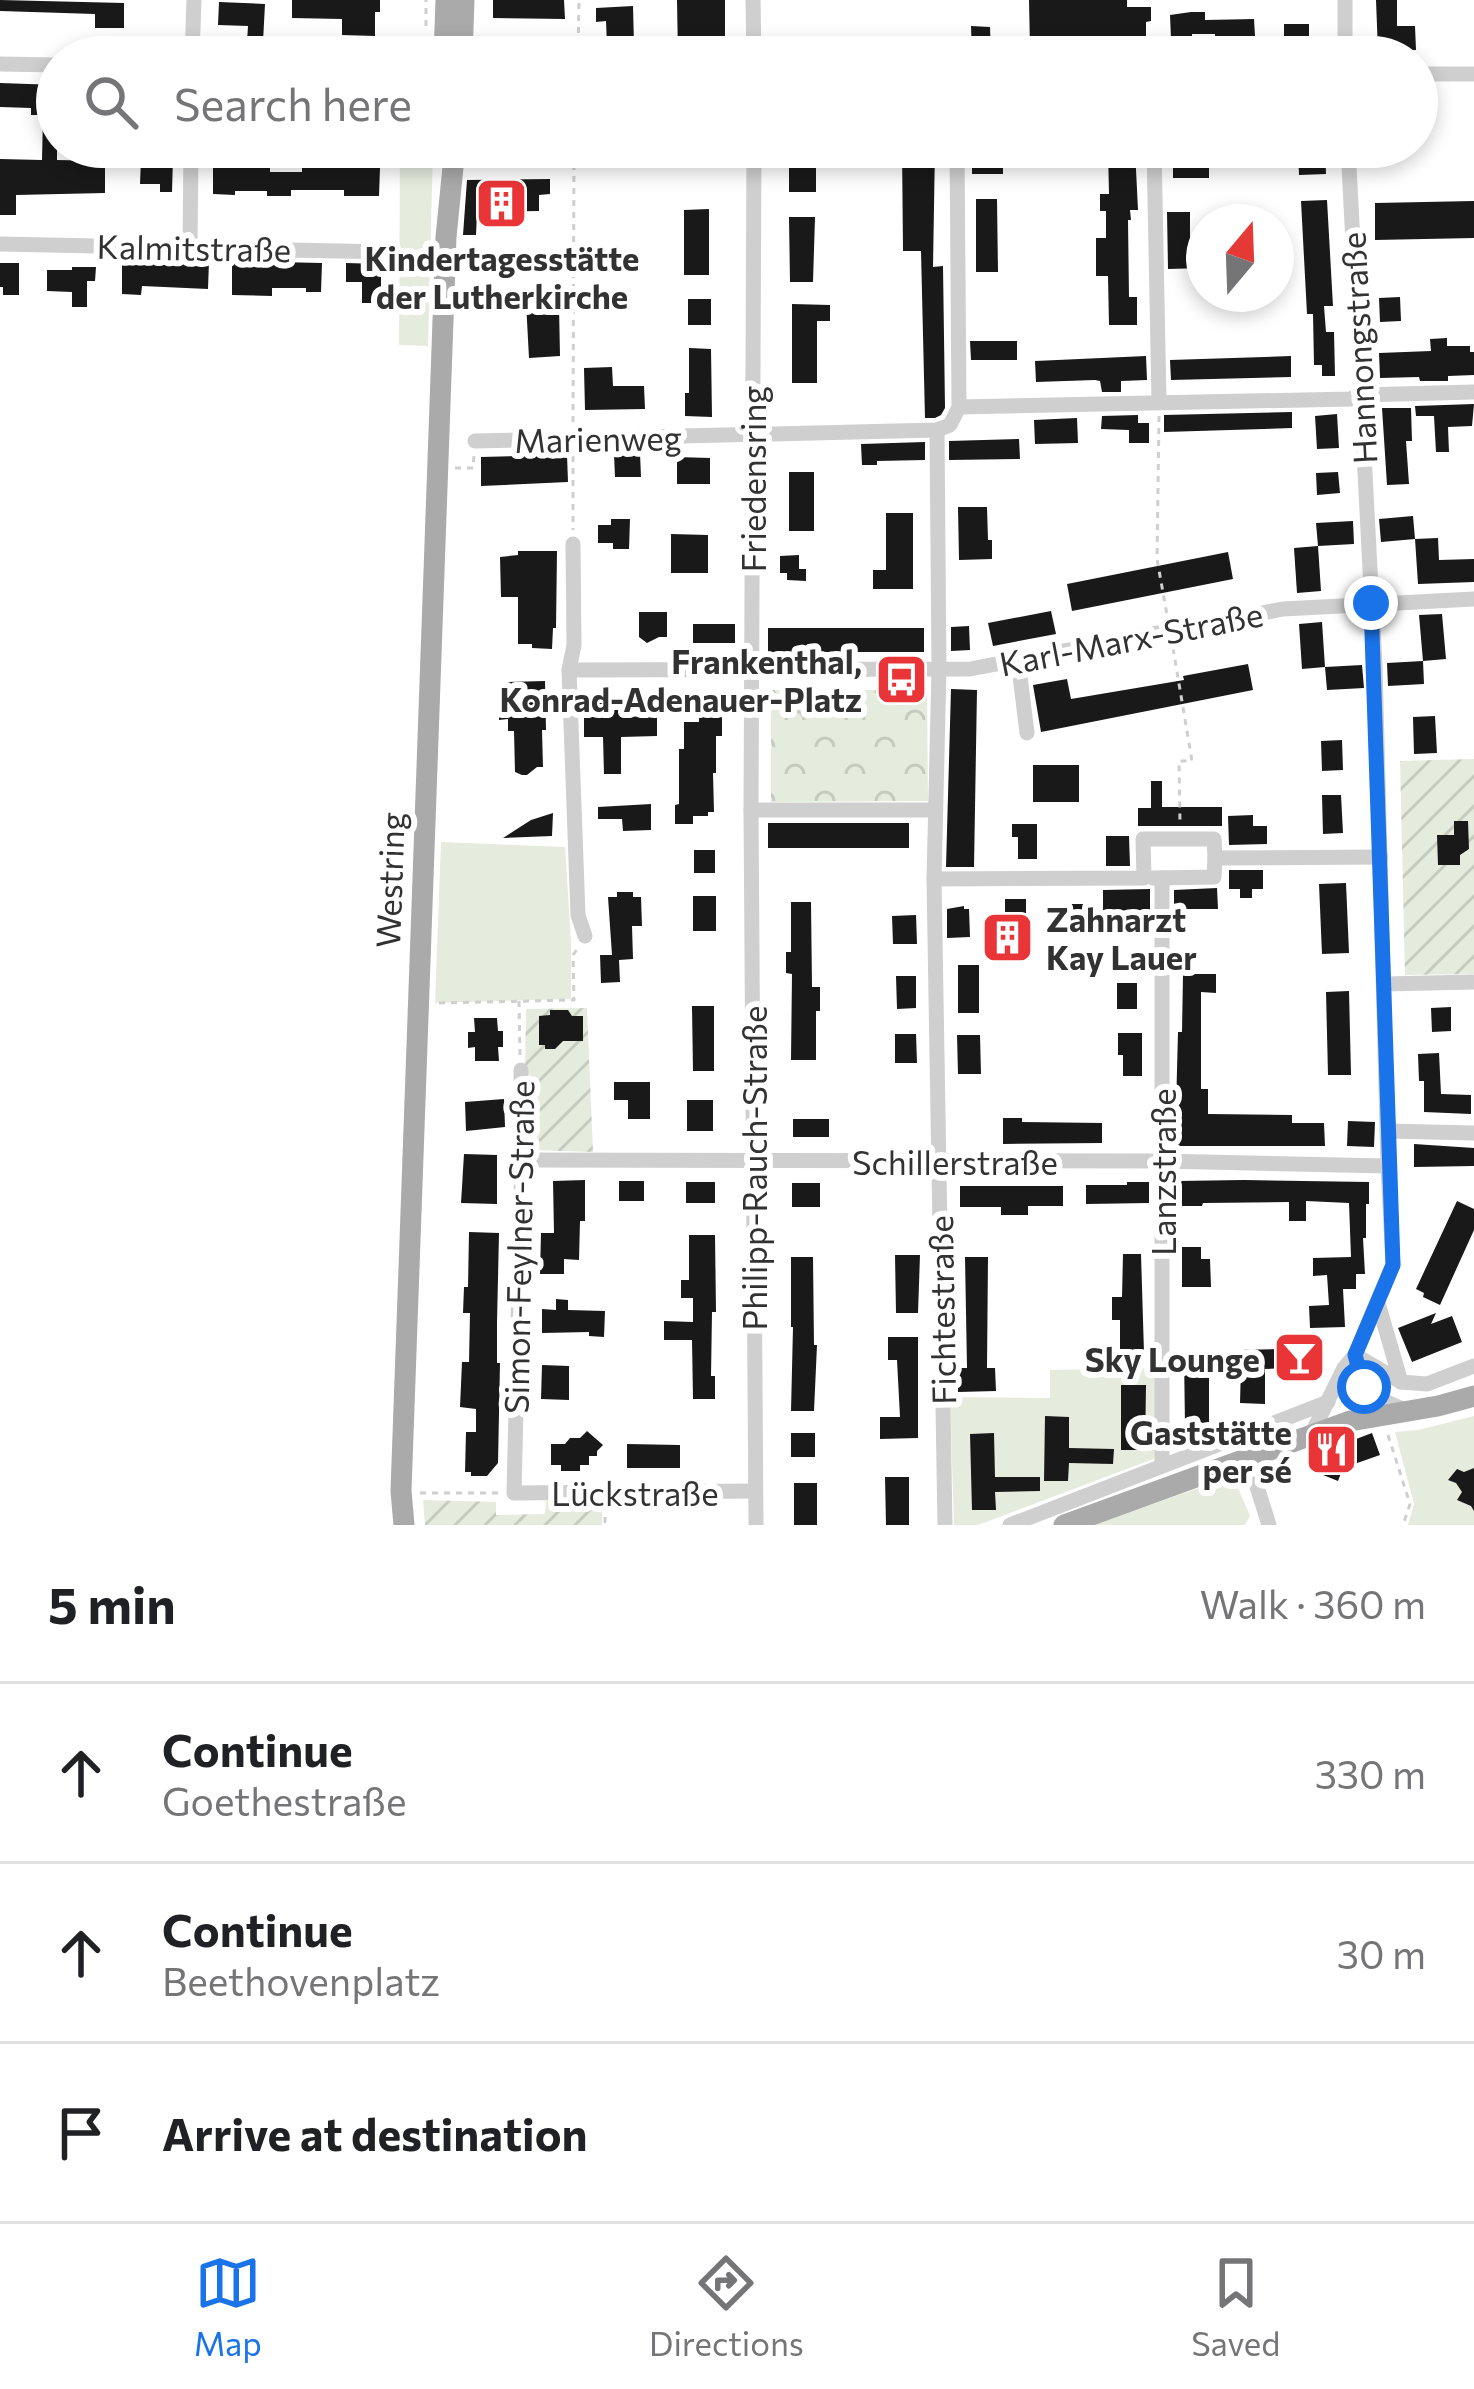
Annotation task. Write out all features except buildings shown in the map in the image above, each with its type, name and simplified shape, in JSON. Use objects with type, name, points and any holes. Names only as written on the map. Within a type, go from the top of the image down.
[{"type":"main road","points":[[445,36],[446,0]]},
{"type":"main road","points":[[463,36],[464,0]]},
{"type":"main road","name":"Westring","points":[[404,1525],[400,1491],[446,237],[444,168]]},
{"type":"main road","name":"Westring","points":[[446,237],[453,168]]},
{"type":"main road","points":[[1064,1525],[1360,1418],[1472,1397]]},
{"type":"street","points":[[193,36],[194,0]]},
{"type":"street","points":[[753,0],[754,36]]},
{"type":"street","points":[[1345,0],[1345,36]]},
{"type":"street","points":[[0,64],[36,65]]},
{"type":"street","points":[[1438,74],[1474,74]]},
{"type":"street","points":[[190,247],[191,168]]},
{"type":"street","name":"Friedensring","points":[[751,810],[754,168]]},
{"type":"street","points":[[937,430],[950,425],[959,407],[957,168]]},
{"type":"street","points":[[1154,168],[1159,402]]},
{"type":"street","name":"Hannongstraße","points":[[1311,1436],[1355,1355],[1393,1265],[1375,664],[1349,168]]},
{"type":"street","name":"Kalmitstraße","points":[[0,244],[387,252]]},
{"type":"street","points":[[959,407],[1474,392]]},
{"type":"street","name":"Marienweg","points":[[475,441],[937,430]]},
{"type":"street","name":"Fichtestraße","points":[[937,430],[934,879],[945,1525]]},
{"type":"street","points":[[574,544],[574,645],[568,670],[578,915],[585,936]]},
{"type":"street","name":"Karl-Marx-Straße","points":[[568,670],[970,669],[1282,609],[1474,598]]},
{"type":"street","points":[[1018,660],[1027,733]]},
{"type":"street","points":[[751,810],[935,810]]},
{"type":"street","name":"Philipp-Rauch-Straße","points":[[751,810],[756,1525]]},
{"type":"street","points":[[934,879],[1214,878],[1214,839],[1143,839],[1144,878]]},
{"type":"street","points":[[1215,858],[1381,857]]},
{"type":"street","name":"Lanzstraße","points":[[1162,878],[1162,1466]]},
{"type":"street","points":[[1384,984],[1474,982]]},
{"type":"street","name":"Simon-Feylner-Straße","points":[[514,1492],[521,1070]]},
{"type":"street","points":[[1388,1131],[1474,1133]]},
{"type":"street","name":"Schillerstraße","points":[[522,1160],[1388,1166]]},
{"type":"street","points":[[1378,1303],[1401,1382]]},
{"type":"street","points":[[1355,1355],[1401,1382],[1427,1384],[1474,1366]]},
{"type":"street","points":[[1355,1355],[1364,1387],[1407,1412]]},
{"type":"street","points":[[1010,1525],[1328,1402]]},
{"type":"street","points":[[1248,1458],[1269,1525]]},
{"type":"street","name":"Lückstraße","points":[[514,1492],[755,1491]]},
{"type":"path","points":[[425,36],[426,0]]},
{"type":"path","points":[[578,36],[579,0]]},
{"type":"path","points":[[574,168],[574,544]]},
{"type":"path","points":[[1159,402],[1156,559],[1192,761],[1179,761],[1180,839]]},
{"type":"path","points":[[451,468],[473,468],[475,441]]},
{"type":"path","points":[[431,1003],[574,1000],[573,955],[585,936]]},
{"type":"path","name":"Simon-Feylner-Straße","points":[[519,1001],[521,1070]]},
{"type":"path","points":[[1385,1426],[1410,1504],[1403,1525]]},
{"type":"path","points":[[417,1493],[514,1492]]},
{"type":"green space","points":[[400,168],[432,168],[428,346],[399,345]]},
{"type":"green space","points":[[771,690],[927,690],[928,801],[771,802]]},
{"type":"green space","points":[[1474,759],[1474,974],[1405,975],[1400,761]]},
{"type":"green space","points":[[441,842],[565,847],[571,999],[435,1003]]},
{"type":"green space","points":[[587,1008],[593,1152],[533,1150],[531,1077],[525,1069],[526,1009]]},
{"type":"green space","points":[[1155,1368],[1156,1458],[978,1525],[954,1525],[950,1397],[1050,1398],[1050,1370]]},
{"type":"green space","points":[[1474,1416],[1474,1525],[1408,1525],[1414,1504],[1395,1432]]},
{"type":"green space","points":[[1233,1476],[1250,1516],[1245,1525],[1093,1525]]},
{"type":"green space","points":[[423,1500],[496,1502],[496,1515],[545,1514],[546,1501],[602,1501],[602,1525],[425,1525]]},
{"type":"place","name":"Kindertagesstätte der Lutherkirche","points":[[502,203]]},
{"type":"place","name":"Frankenthal, Konrad-Adenauer-Platz","points":[[901,679]]},
{"type":"place","name":"Zahnarzt Kay Lauer","points":[[1007,937]]},
{"type":"place","name":"Sky Lounge","points":[[1299,1358]]},
{"type":"place","name":"Gaststätte per sé","points":[[1331,1450]]},
{"type":"route","points":[[1364,1387],[1355,1355],[1393,1265],[1371,603]]}]
